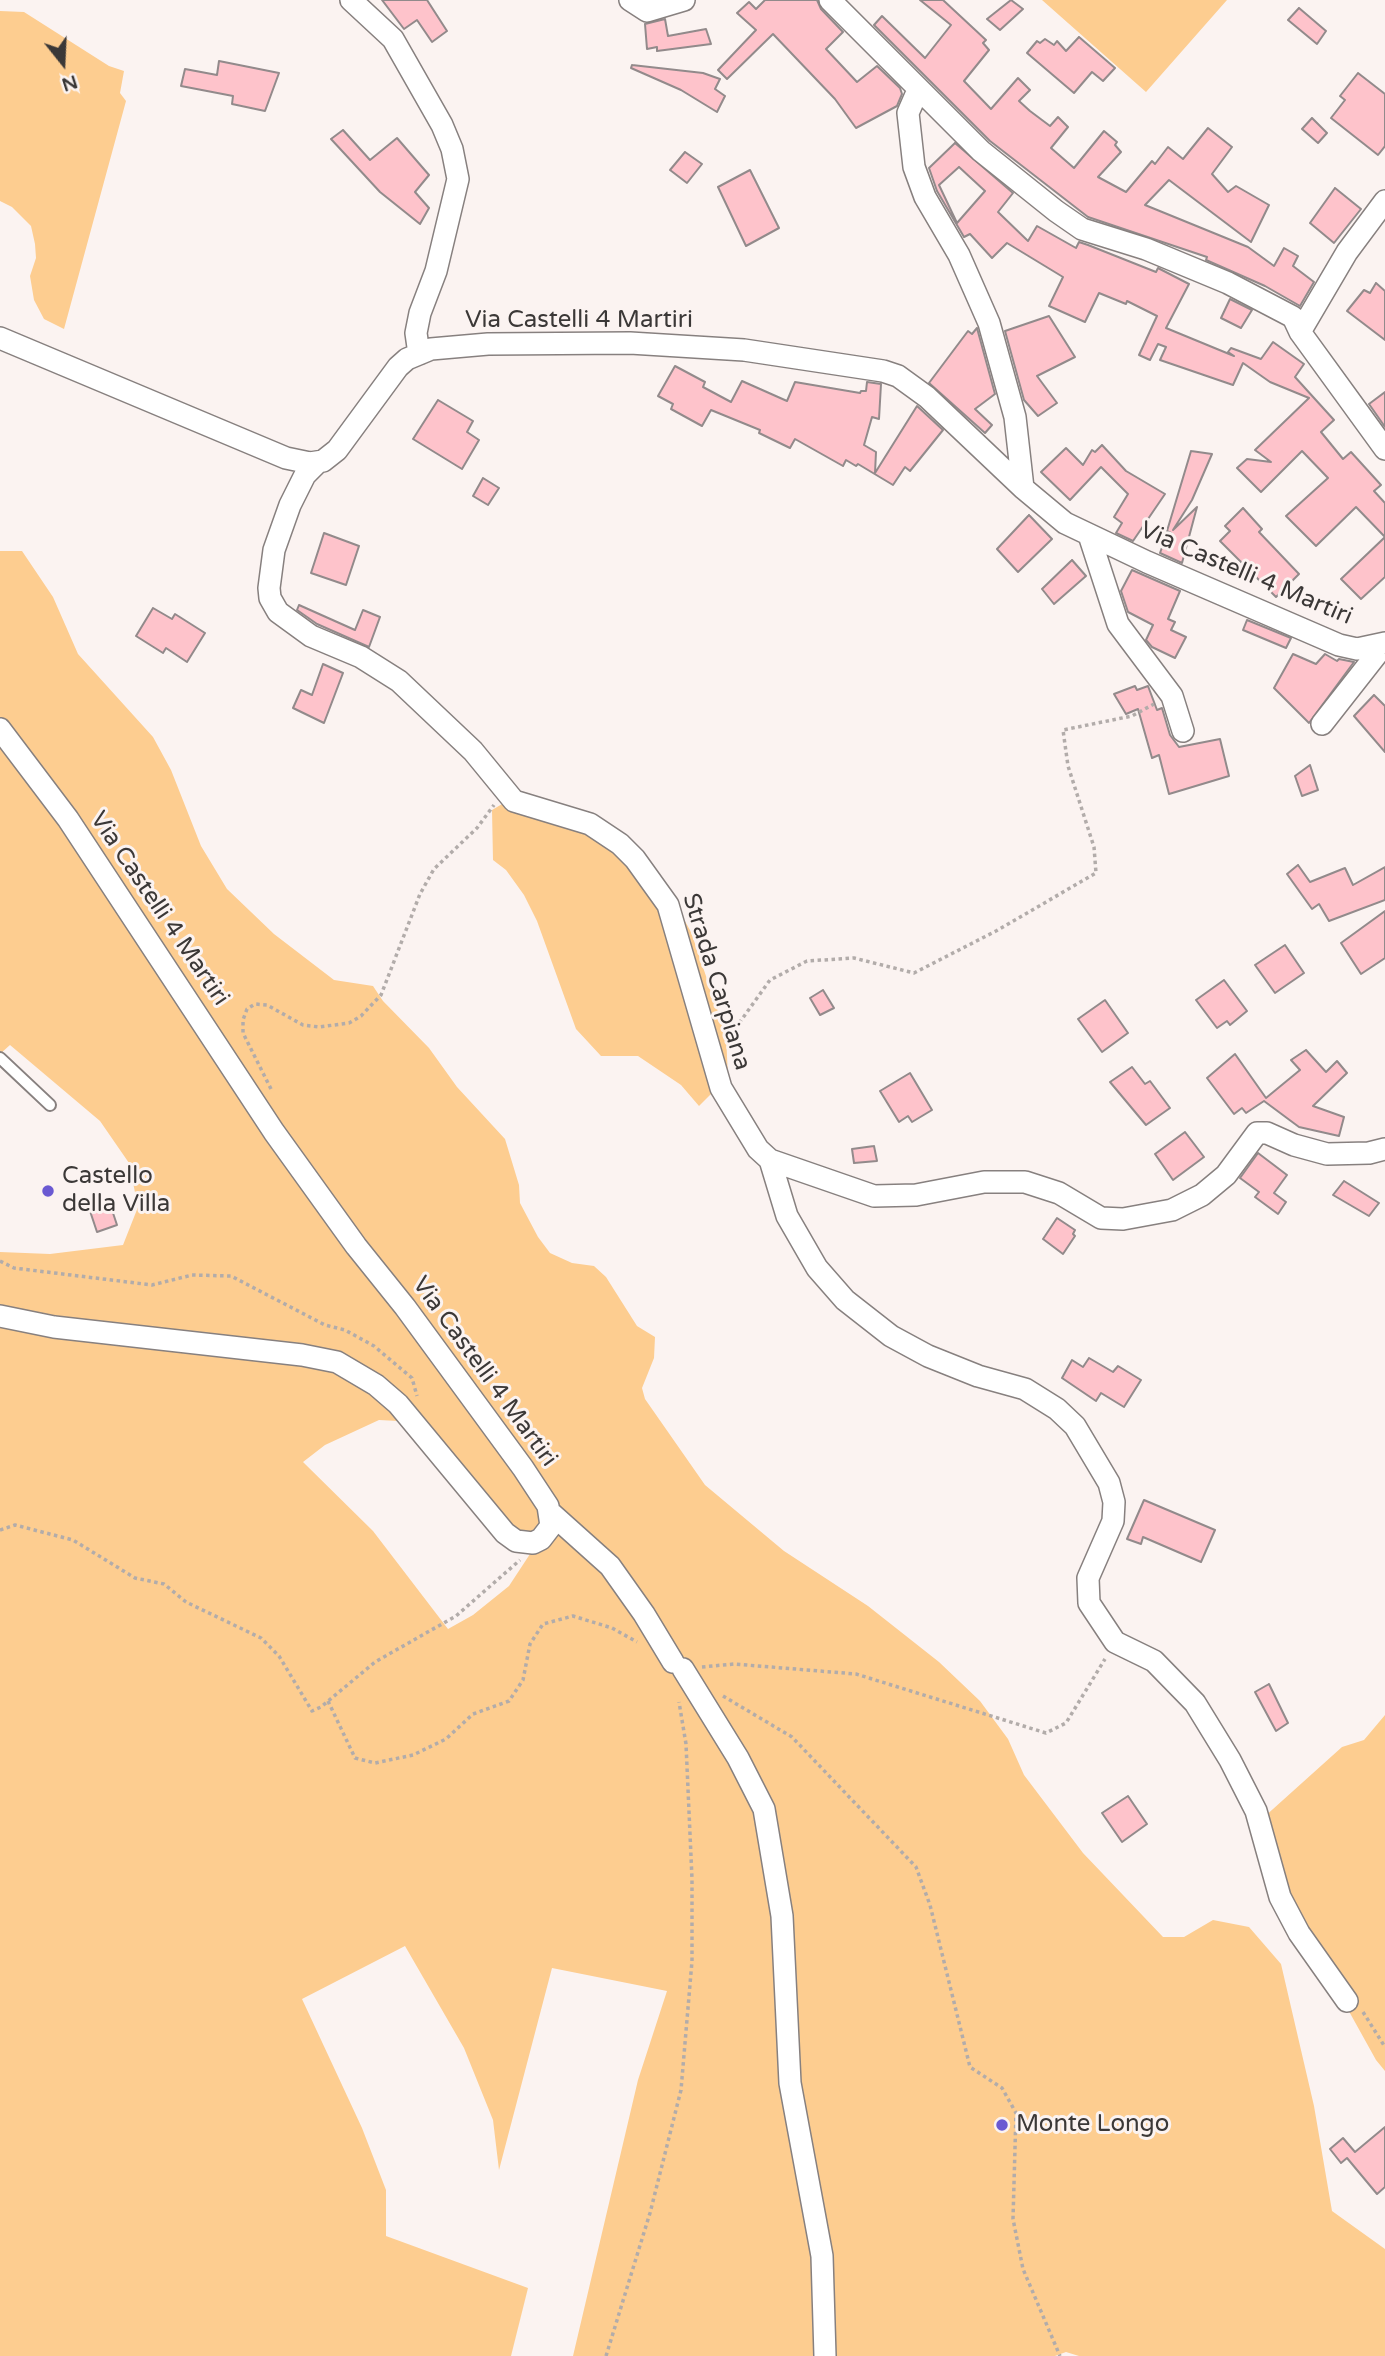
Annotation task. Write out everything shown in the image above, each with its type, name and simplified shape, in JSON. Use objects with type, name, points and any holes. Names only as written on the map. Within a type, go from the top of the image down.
[{"type":"street","points":[[351,0],[358,3],[393,39],[442,125],[452,149],[458,178],[436,271],[420,313],[416,333],[419,354]]},
{"type":"street","points":[[630,0],[647,11],[684,0]]},
{"type":"street","points":[[830,0],[918,90],[1007,174],[1073,223],[1196,269],[1278,307],[1293,317],[1300,332],[1385,449]]},
{"type":"street","points":[[918,90],[908,113],[914,167],[925,197],[959,255],[989,323],[1015,417],[1023,488]]},
{"type":"street","points":[[1300,332],[1347,253],[1385,201]]},
{"type":"street","points":[[0,338],[286,458],[317,463]]},
{"type":"street","name":"Via Castelli 4 Martiri","points":[[317,463],[342,445],[398,367],[431,349],[488,344],[630,343],[744,350],[883,371],[898,376],[927,397],[1023,488],[1065,523],[1339,645],[1357,649],[1384,644]]},
{"type":"street","name":"Strada Carpiana","points":[[317,463],[305,475],[280,528],[270,576],[270,597],[273,604],[287,621],[299,629],[361,657],[399,681],[473,751],[501,789],[526,807],[578,819],[605,832],[648,874],[674,919],[721,1088],[758,1149],[769,1160],[778,1194],[796,1234],[817,1268],[845,1300],[911,1348],[978,1376],[1025,1389],[1057,1409],[1079,1432],[1108,1483],[1114,1502],[1113,1521],[1086,1587],[1089,1603],[1115,1642]]},
{"type":"street","points":[[1089,535],[1118,624],[1172,696],[1183,731]]},
{"type":"street","name":"Via Castelli 4 Martiri","points":[[1322,724],[1384,644]]},
{"type":"street","name":"Via Castelli 4 Martiri","points":[[0,729],[68,819],[274,1132],[356,1246],[476,1402],[552,1514],[610,1566],[738,1758],[764,1809],[782,1916],[790,2083],[822,2256],[825,2356]]},
{"type":"street","points":[[769,1160],[874,1196],[916,1195],[984,1182],[1025,1182],[1059,1193],[1101,1217],[1123,1219],[1172,1210],[1202,1195],[1226,1175],[1257,1133],[1267,1133],[1294,1145],[1327,1154],[1369,1153],[1385,1149]]},
{"type":"street","points":[[0,1316],[54,1327],[302,1354],[337,1362],[376,1385],[398,1404],[510,1537],[527,1544],[541,1539],[551,1526],[552,1514]]},
{"type":"street","points":[[1115,1642],[1154,1661],[1195,1703],[1230,1759],[1252,1802],[1280,1898],[1299,1933],[1347,2001]]},
{"type":"lane","points":[[0,1058],[50,1105]]},
{"type":"path","points":[[715,1069],[721,1049],[770,980],[807,961],[854,958],[914,973],[996,931],[1096,873],[1094,847],[1068,766],[1063,730],[1132,716],[1172,696]]},
{"type":"path","points":[[273,1096],[243,1033],[243,1020],[247,1009],[255,1004],[267,1005],[303,1025],[319,1027],[349,1023],[361,1016],[381,995],[420,894],[434,869],[477,828],[492,809],[501,789]]},
{"type":"path","points":[[0,1261],[14,1268],[152,1284],[192,1275],[231,1276],[278,1301]]},
{"type":"path","points":[[0,1530],[15,1525],[73,1541],[135,1578],[164,1584],[186,1602],[261,1638],[279,1656],[311,1710],[328,1701],[363,1670],[453,1618],[488,1591],[522,1557],[510,1537]]},
{"type":"path","points":[[328,1701],[355,1758],[375,1763],[413,1755],[446,1739],[473,1714],[509,1701],[523,1680],[530,1644],[543,1624],[573,1616],[612,1628],[678,1665],[734,1664],[856,1674],[1046,1733],[1066,1723],[1115,1642]]},
{"type":"path","points":[[606,2356],[650,2213],[681,2090],[692,1961],[692,1879],[678,1665]]},
{"type":"path","points":[[722,1695],[792,1737],[916,1867],[930,1905],[970,2067],[1002,2088],[1016,2113],[1013,2220],[1023,2269],[1060,2356]]},
{"type":"path","points":[[1347,2001],[1363,2011],[1385,2047]]},
{"type":"shaded area","points":[[1042,0],[1227,0],[1146,92]]},
{"type":"shaded area","points":[[0,11],[24,12],[109,66],[124,71],[120,93],[126,101],[64,329],[44,319],[34,300],[30,276],[36,258],[31,226],[12,207],[0,201]]},
{"type":"shaded area","points":[[0,551],[22,551],[53,597],[78,654],[153,737],[171,770],[201,846],[227,889],[274,934],[334,980],[373,986],[383,1001],[429,1048],[457,1087],[505,1139],[519,1185],[520,1203],[550,1253],[572,1263],[594,1266],[606,1277],[637,1326],[655,1337],[654,1358],[642,1388],[645,1399],[705,1485],[784,1551],[868,1606],[939,1662],[980,1701],[1008,1739],[1024,1775],[1083,1853],[1163,1937],[1184,1937],[1213,1920],[1249,1927],[1281,1964],[1314,2106],[1332,2211],[1385,2249],[1385,2356],[1079,2356],[1066,2352],[1055,2356],[573,2356],[638,2080],[667,1991],[552,1968],[499,2170],[493,2120],[464,2048],[405,1946],[302,1999],[362,2128],[386,2190],[386,2236],[528,2288],[511,2356],[0,2356],[0,1252],[50,1254],[123,1245],[138,1207],[129,1163],[100,1121],[10,1045],[0,1054]],"holes":[[[379,1420],[417,1422],[519,1549],[530,1554],[509,1586],[473,1615],[448,1629],[373,1531],[303,1462],[325,1445]]]},
{"type":"shaded area","points":[[514,797],[639,850],[657,871],[691,932],[726,1035],[728,1077],[699,1106],[681,1085],[638,1056],[601,1056],[576,1029],[537,921],[524,895],[506,870],[493,860],[492,810]]},
{"type":"shaded area","points":[[1385,1715],[1385,2071],[1376,2060],[1285,1896],[1263,1818],[1342,1747],[1364,1740]]},
{"type":"building","points":[[382,0],[427,0],[447,31],[432,42],[417,20],[404,29]]},
{"type":"building","points":[[765,0],[817,0],[821,9],[843,32],[826,49],[857,82],[877,66],[900,88],[902,94],[897,106],[856,128],[835,99],[773,34],[727,79],[718,70],[756,30],[737,13],[749,2],[756,9]]},
{"type":"building","points":[[920,0],[943,0],[986,40],[983,43],[989,50],[964,81],[991,109],[1018,78],[1030,90],[1019,101],[1050,126],[1058,117],[1068,127],[1051,148],[1074,168],[1104,131],[1117,142],[1115,145],[1121,152],[1098,177],[1126,192],[1152,161],[1155,164],[1168,147],[1183,159],[1208,128],[1232,147],[1212,174],[1228,192],[1236,186],[1269,205],[1251,242],[1169,180],[1145,205],[1248,247],[1274,266],[1284,248],[1298,256],[1293,266],[1314,282],[1300,306],[1265,286],[1206,260],[1207,257],[1088,217],[990,141],[874,25],[882,16],[925,58],[951,25]]},
{"type":"building","points":[[1011,0],[1023,9],[1000,30],[987,19]]},
{"type":"building","points":[[1299,8],[1326,31],[1317,44],[1288,20]]},
{"type":"building","points":[[665,19],[668,36],[706,29],[711,44],[657,51],[657,47],[647,49],[645,24]]},
{"type":"building","points":[[1079,37],[1115,68],[1103,81],[1092,72],[1074,93],[1027,53],[1037,41],[1040,43],[1045,39],[1054,45],[1057,41],[1066,51]]},
{"type":"building","points":[[219,61],[279,73],[265,111],[232,104],[233,96],[181,86],[185,69],[217,75]]},
{"type":"building","points":[[632,65],[703,73],[720,79],[715,89],[725,96],[717,112],[681,90],[631,68]]},
{"type":"building","points":[[1358,73],[1385,94],[1385,146],[1378,155],[1331,118],[1345,100],[1340,96]]},
{"type":"building","points":[[1312,118],[1327,133],[1318,143],[1302,129]]},
{"type":"building","points":[[343,130],[370,160],[397,138],[429,175],[415,192],[429,208],[420,224],[380,192],[331,139]]},
{"type":"building","points":[[955,143],[1013,193],[998,212],[1028,241],[1037,226],[1076,248],[1079,242],[1156,272],[1158,268],[1189,284],[1166,328],[1234,356],[1228,352],[1231,348],[1261,359],[1273,342],[1304,364],[1295,377],[1334,420],[1321,432],[1343,459],[1351,452],[1381,485],[1374,491],[1385,503],[1385,537],[1356,507],[1316,546],[1286,516],[1328,478],[1302,451],[1261,492],[1237,468],[1247,459],[1271,462],[1255,450],[1309,398],[1270,382],[1243,363],[1233,385],[1160,360],[1166,347],[1158,344],[1150,360],[1139,355],[1157,316],[1127,301],[1126,304],[1099,293],[1085,322],[1049,306],[1063,277],[1007,243],[992,258],[970,234],[964,237],[937,191],[929,168]],"holes":[[[959,167],[985,191],[957,223],[939,185]]]},
{"type":"building","points":[[685,152],[702,164],[687,183],[670,170]]},
{"type":"building","points":[[750,170],[779,228],[746,246],[718,187]]},
{"type":"building","points":[[1335,188],[1361,209],[1334,243],[1310,223]]},
{"type":"building","points":[[1376,283],[1385,291],[1385,340],[1347,311],[1364,290],[1370,293]]},
{"type":"building","points":[[1230,299],[1252,310],[1241,328],[1221,318]]},
{"type":"building","points":[[1049,316],[1075,357],[1037,376],[1057,403],[1038,416],[1024,400],[1005,331]]},
{"type":"building","points":[[977,328],[995,394],[975,409],[992,425],[985,433],[929,383],[968,331],[972,334]]},
{"type":"building","points":[[675,366],[705,382],[703,387],[731,402],[742,381],[787,401],[795,382],[860,393],[866,391],[867,382],[881,384],[879,419],[872,417],[864,445],[876,452],[875,473],[917,406],[943,430],[910,471],[905,467],[893,485],[858,464],[856,466],[846,460],[843,466],[795,439],[790,448],[759,433],[760,430],[711,410],[702,426],[671,409],[673,404],[658,396]]},
{"type":"building","points":[[1385,392],[1385,427],[1369,404]]},
{"type":"building","points":[[438,400],[473,421],[467,432],[479,440],[462,469],[413,439]]},
{"type":"building","points":[[1102,445],[1126,471],[1165,494],[1133,541],[1116,533],[1122,523],[1114,517],[1128,494],[1101,467],[1070,500],[1041,472],[1066,448],[1083,465],[1092,450],[1095,452]]},
{"type":"building","points":[[1191,451],[1212,454],[1192,500],[1173,530],[1197,507],[1182,563],[1160,553],[1165,539],[1171,533],[1167,531]]},
{"type":"building","points":[[483,478],[499,488],[488,505],[473,496]]},
{"type":"building","points":[[1243,508],[1262,529],[1259,532],[1299,574],[1276,597],[1220,541],[1230,531],[1225,526]]},
{"type":"building","points":[[1029,515],[1052,539],[1018,572],[997,549]]},
{"type":"building","points":[[324,533],[359,546],[346,585],[311,573]]},
{"type":"building","points":[[1385,537],[1385,577],[1361,599],[1341,579]]},
{"type":"building","points":[[1072,560],[1086,576],[1054,604],[1042,589]]},
{"type":"building","points":[[1132,570],[1180,591],[1168,619],[1175,622],[1171,630],[1186,637],[1175,658],[1152,647],[1146,640],[1153,625],[1128,612],[1121,591]]},
{"type":"building","points":[[299,605],[355,630],[363,610],[380,617],[369,647],[317,624],[297,610]]},
{"type":"building","points":[[153,608],[172,619],[175,614],[205,633],[187,662],[166,648],[163,653],[136,636]]},
{"type":"building","points":[[1247,620],[1291,638],[1286,648],[1243,630]]},
{"type":"building","points":[[1293,654],[1316,664],[1325,654],[1337,661],[1339,659],[1354,662],[1309,723],[1274,688]]},
{"type":"building","points":[[323,664],[343,673],[324,723],[293,708],[301,690],[312,695]]},
{"type":"building","points":[[1135,686],[1137,690],[1148,686],[1157,710],[1162,708],[1170,735],[1179,747],[1220,739],[1229,776],[1169,794],[1159,755],[1152,758],[1138,709],[1126,714],[1114,694]]},
{"type":"building","points":[[1374,695],[1385,706],[1385,752],[1354,716]]},
{"type":"building","points":[[1310,765],[1318,790],[1302,796],[1295,776]]},
{"type":"building","points":[[1298,865],[1310,882],[1345,868],[1353,885],[1385,867],[1385,900],[1329,921],[1319,904],[1312,909],[1287,874]]},
{"type":"building","points":[[1385,911],[1385,958],[1361,974],[1341,943]]},
{"type":"building","points":[[1285,945],[1304,973],[1275,993],[1255,965]]},
{"type":"building","points":[[1224,980],[1247,1011],[1230,1025],[1227,1021],[1217,1028],[1196,1000]]},
{"type":"building","points":[[823,990],[834,1008],[820,1015],[810,998]]},
{"type":"building","points":[[1105,1000],[1128,1033],[1102,1052],[1078,1019]]},
{"type":"building","points":[[1306,1050],[1326,1072],[1337,1061],[1347,1073],[1313,1106],[1344,1117],[1339,1136],[1299,1127],[1264,1101],[1246,1113],[1242,1108],[1234,1114],[1207,1078],[1235,1054],[1266,1098],[1300,1070],[1291,1060]]},
{"type":"building","points":[[1132,1067],[1145,1084],[1150,1081],[1170,1108],[1146,1125],[1110,1082]]},
{"type":"building","points":[[910,1073],[932,1110],[912,1122],[908,1116],[899,1122],[880,1091]]},
{"type":"building","points":[[1185,1132],[1204,1157],[1173,1180],[1155,1154]]},
{"type":"building","points":[[874,1146],[877,1161],[854,1163],[852,1149]]},
{"type":"building","points":[[1258,1153],[1287,1175],[1274,1193],[1286,1202],[1278,1214],[1255,1197],[1259,1192],[1240,1178]]},
{"type":"building","points":[[1344,1181],[1379,1203],[1369,1216],[1333,1195]]},
{"type":"building","points":[[110,1204],[117,1225],[97,1232],[90,1211]]},
{"type":"building","points":[[1057,1218],[1075,1230],[1075,1236],[1063,1254],[1043,1239]]},
{"type":"building","points":[[1089,1358],[1113,1372],[1118,1366],[1141,1380],[1124,1407],[1101,1393],[1096,1401],[1062,1378],[1072,1360],[1083,1367]]},
{"type":"building","points":[[1144,1500],[1215,1530],[1201,1562],[1143,1537],[1141,1544],[1127,1539]]},
{"type":"building","points":[[1269,1684],[1288,1723],[1276,1731],[1255,1692]]},
{"type":"building","points":[[1128,1796],[1147,1824],[1122,1842],[1102,1813]]},
{"type":"building","points":[[1385,2127],[1385,2187],[1377,2194],[1347,2158],[1341,2163],[1330,2149],[1343,2138],[1355,2152]]},
{"type":"place","name":"Castello della Villa","points":[[48,1191]]},
{"type":"place","name":"Monte Longo","points":[[1002,2125]]}]
